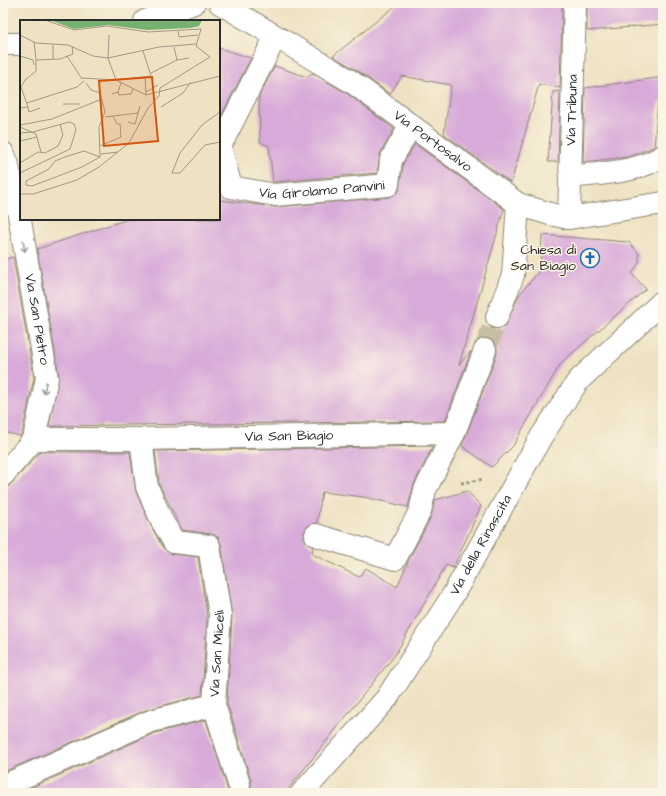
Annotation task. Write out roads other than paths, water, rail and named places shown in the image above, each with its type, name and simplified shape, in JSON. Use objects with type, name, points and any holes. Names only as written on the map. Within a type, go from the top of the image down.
[{"type":"street","points":[[148,20],[194,3]]},
{"type":"street","name":"Via Portosalvo","points":[[220,3],[275,38],[352,82],[518,204],[569,218],[663,203]]},
{"type":"street","name":"Via Tribuna","points":[[569,218],[575,3]]},
{"type":"street","name":"Via Girolamo Panvini","points":[[275,38],[220,147],[231,187],[275,195],[388,185],[391,160],[411,125]]},
{"type":"street","points":[[3,44],[20,44]]},
{"type":"street","name":"Via San Pietro","points":[[3,153],[7,162],[11,217],[47,378],[34,439],[3,475]]},
{"type":"street","points":[[570,177],[617,172],[645,166],[663,156]]},
{"type":"street","points":[[497,317],[513,275],[518,204]]},
{"type":"street","name":"Via della Rinascita","points":[[302,793],[387,698],[453,595],[541,436],[578,381],[663,301]]},
{"type":"street","points":[[316,535],[395,559],[420,511],[425,490],[454,433],[485,350]]},
{"type":"street","name":"Via San Biagio","points":[[34,439],[141,439],[454,433]]},
{"type":"street","name":"Via San Miceli","points":[[3,786],[151,721],[214,705],[220,615],[210,546],[174,542],[162,521],[147,487],[141,439]]},
{"type":"street","points":[[214,705],[239,784]]},
{"type":"tunnel","points":[[485,350],[497,317]]},
{"type":"place","name":"Chiesa di San Biagio","points":[[590,258]]}]
